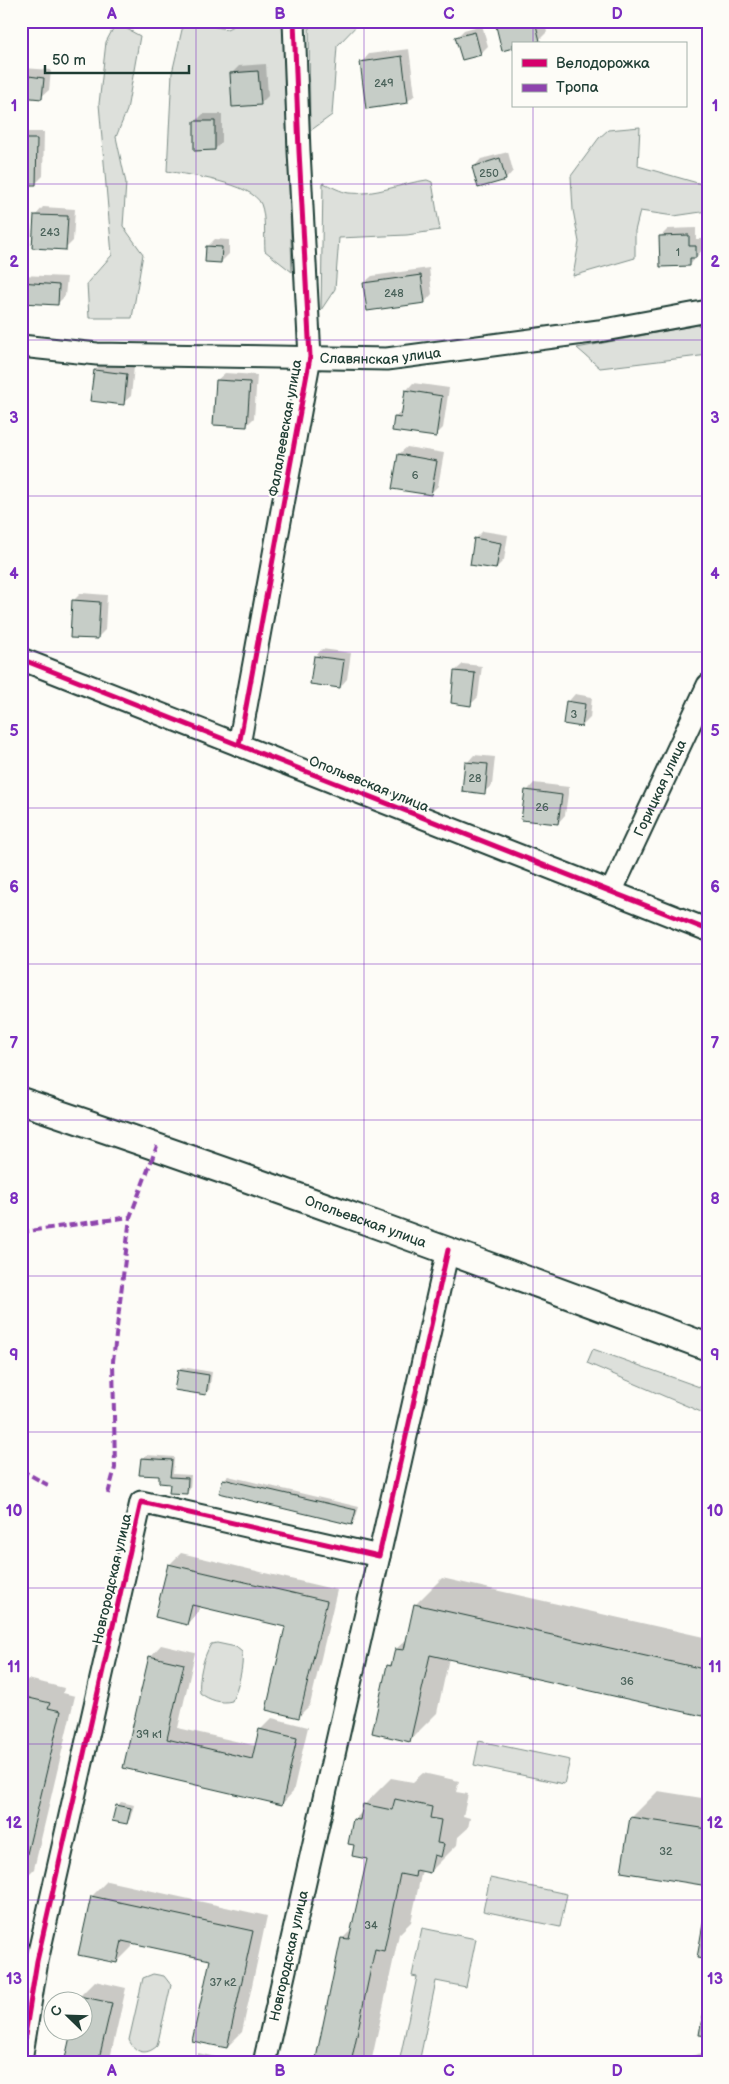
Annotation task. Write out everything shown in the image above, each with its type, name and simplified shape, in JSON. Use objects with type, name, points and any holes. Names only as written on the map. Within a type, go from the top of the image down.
[{"type":"street","name":"Фалалеевская улица","points":[[239,745],[310,356],[294,21]]},
{"type":"street","name":"Славянская улица","points":[[21,346],[97,354],[224,357],[310,356],[387,359],[599,331],[708,311]]},
{"type":"street","name":"Опольевская улица","points":[[21,659],[708,930]]},
{"type":"street","name":"Горицкая улица","points":[[611,892],[708,685]]},
{"type":"street","name":"Опольевская улица","points":[[21,1101],[157,1146],[448,1250],[708,1347]]},
{"type":"street","name":"Новгородская улица","points":[[264,2063],[448,1250]]},
{"type":"street","name":"Новгородская улица","points":[[21,2060],[37,1961],[141,1502],[379,1556]]},
{"type":"shaded area","points":[[184,21],[227,29],[243,21],[284,21],[292,272],[265,251],[264,215],[261,204],[255,197],[233,185],[167,171],[172,73]]},
{"type":"shaded area","points":[[309,21],[361,21],[337,46],[332,115],[310,131]]},
{"type":"shaded area","points":[[116,23],[140,36],[127,110],[116,137],[126,183],[123,226],[143,254],[132,318],[89,318],[87,283],[112,255],[99,104],[106,42]]},
{"type":"shaded area","points":[[640,127],[638,166],[701,184],[708,204],[708,211],[674,216],[640,211],[635,231],[635,258],[573,276],[579,242],[573,210],[571,176],[599,138],[608,130]]},
{"type":"shaded area","points":[[427,180],[432,182],[440,230],[407,235],[339,238],[335,289],[321,310],[323,183],[346,192],[368,193]]},
{"type":"shaded area","points":[[708,323],[708,355],[600,368],[577,348]]},
{"type":"shaded area","points":[[593,1349],[708,1390],[708,1415],[587,1363]]},
{"type":"shaded area","points":[[217,1643],[236,1647],[242,1652],[240,1677],[232,1701],[215,1701],[200,1693],[200,1675],[203,1662],[211,1644]]},
{"type":"shaded area","points":[[479,1741],[570,1760],[564,1784],[474,1765]]},
{"type":"shaded area","points":[[490,1878],[567,1894],[560,1927],[483,1911]]},
{"type":"shaded area","points":[[422,1928],[476,1939],[466,1987],[436,1981],[419,2063],[399,2063],[417,1977],[412,1976]]},
{"type":"shaded area","points":[[153,1974],[164,1976],[171,1985],[157,2046],[149,2051],[141,2052],[134,2048],[129,2040],[143,1978]]},
{"type":"building","points":[[535,21],[540,41],[512,42],[512,48],[502,51],[495,22]]},
{"type":"building","points":[[599,21],[632,21],[599,25]]},
{"type":"building","points":[[475,32],[481,55],[462,60],[455,37]]},
{"type":"building","points":[[402,56],[408,103],[366,109],[360,62]]},
{"type":"building","points":[[258,71],[261,105],[232,107],[230,73]]},
{"type":"building","points":[[21,75],[44,78],[42,99],[21,97]]},
{"type":"building","points":[[194,121],[215,121],[215,150],[194,151]]},
{"type":"building","points":[[21,139],[37,139],[36,185],[21,185]]},
{"type":"building","points":[[500,158],[506,180],[478,188],[472,167]]},
{"type":"building","points":[[34,215],[68,216],[66,250],[32,248]]},
{"type":"building","points":[[689,235],[689,246],[696,246],[696,258],[690,258],[690,266],[660,267],[659,236]]},
{"type":"building","points":[[206,246],[222,247],[221,263],[205,262]]},
{"type":"building","points":[[421,275],[425,303],[367,311],[363,283]]},
{"type":"building","points":[[21,282],[59,285],[58,305],[21,303]]},
{"type":"building","points":[[94,370],[127,374],[124,405],[90,401]]},
{"type":"building","points":[[216,380],[250,382],[247,427],[213,425]]},
{"type":"building","points":[[405,390],[442,396],[436,437],[392,431],[394,417],[401,418]]},
{"type":"building","points":[[398,454],[437,461],[431,495],[392,489]]},
{"type":"building","points":[[474,538],[501,543],[496,569],[470,565]]},
{"type":"building","points":[[72,600],[100,602],[98,639],[70,638]]},
{"type":"building","points":[[314,656],[344,660],[340,688],[310,684]]},
{"type":"building","points":[[454,671],[475,673],[471,706],[451,703]]},
{"type":"building","points":[[566,701],[585,704],[582,727],[563,724]]},
{"type":"building","points":[[465,762],[488,764],[485,794],[462,791]]},
{"type":"building","points":[[525,790],[562,795],[558,824],[521,820]]},
{"type":"building","points":[[178,1370],[209,1375],[206,1395],[174,1390]]},
{"type":"building","points":[[141,1458],[172,1460],[170,1477],[188,1478],[187,1494],[169,1493],[170,1484],[159,1483],[159,1476],[139,1475]]},
{"type":"building","points":[[223,1479],[356,1510],[352,1525],[219,1493]]},
{"type":"building","points":[[168,1564],[327,1601],[299,1718],[266,1710],[285,1627],[192,1605],[187,1625],[155,1617]]},
{"type":"building","points":[[414,1604],[708,1670],[708,1697],[703,1716],[430,1655],[410,1742],[372,1733],[387,1665],[391,1666],[395,1649],[404,1650]]},
{"type":"building","points":[[149,1656],[184,1664],[167,1739],[252,1759],[259,1729],[297,1738],[282,1805],[123,1768]]},
{"type":"building","points":[[21,1696],[50,1703],[48,1708],[61,1711],[21,1879]]},
{"type":"building","points":[[395,1799],[432,1807],[430,1818],[441,1820],[437,1843],[444,1844],[441,1857],[434,1855],[430,1873],[416,1870],[415,1877],[400,1874],[384,1951],[375,1949],[351,2063],[315,2063],[341,1938],[349,1939],[367,1859],[352,1856],[354,1845],[348,1844],[353,1819],[360,1820],[363,1804],[392,1810]]},
{"type":"building","points":[[116,1805],[131,1808],[127,1824],[112,1821]]},
{"type":"building","points":[[630,1817],[708,1829],[708,1886],[621,1872]]},
{"type":"building","points":[[708,1895],[708,1960],[697,1958]]},
{"type":"building","points":[[91,1896],[253,1931],[227,2048],[192,2041],[210,1960],[122,1941],[117,1963],[78,1955]]},
{"type":"building","points":[[708,1982],[708,2036],[699,2035]]},
{"type":"building","points":[[92,1999],[112,2003],[98,2063],[64,2063],[69,2042],[92,2042]]},
{"type":"marked path","points":[[21,1232],[130,1217],[157,1146]]},
{"type":"marked path","points":[[108,1494],[115,1468],[113,1361],[130,1217]]},
{"type":"marked path","points":[[21,1470],[48,1485]]},
{"type":"cycle path","points":[[239,745],[310,357],[294,21]]},
{"type":"cycle path","points":[[21,659],[708,930]]},
{"type":"cycle path","points":[[21,2060],[37,1961],[141,1502],[379,1556],[448,1250]]}]
